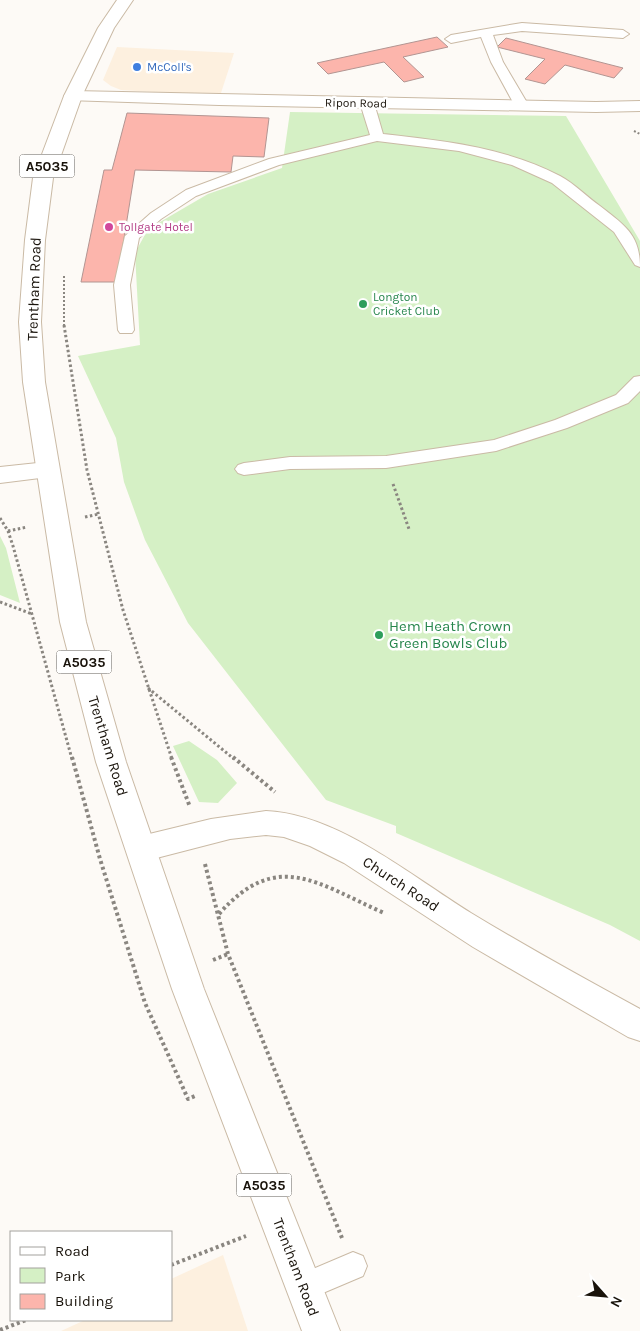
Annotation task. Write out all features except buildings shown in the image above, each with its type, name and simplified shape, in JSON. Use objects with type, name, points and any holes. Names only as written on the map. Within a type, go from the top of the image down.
[{"type":"main road","name":"Trentham Road","points":[[125,0],[106,28],[73,96],[43,178],[35,240],[30,322],[34,382],[73,622],[111,762],[188,989],[321,1331]]},
{"type":"main road","name":"Ripon Road","points":[[73,96],[522,106],[640,106]]},
{"type":"main road","points":[[0,475],[47,470]]},
{"type":"main road","name":"Church Road","points":[[140,849],[217,830],[260,824],[283,824],[329,840],[370,863],[434,906],[532,966],[640,1026]]},
{"type":"lane","points":[[451,39],[522,27],[623,34]]},
{"type":"lane","points":[[486,32],[497,62],[522,106]]},
{"type":"lane","points":[[367,103],[377,137]]},
{"type":"lane","points":[[126,330],[122,284],[132,236],[156,216],[191,194],[274,162],[377,137],[460,148],[517,162],[557,180],[620,229],[640,262]]},
{"type":"lane","points":[[244,469],[290,463],[386,462],[496,445],[561,424],[622,399],[640,381]]},
{"type":"lane","points":[[304,1287],[353,1266]]},
{"type":"path","name":"Trentham Road","points":[[64,269],[64,326],[87,470],[123,610],[148,688],[188,800]]},
{"type":"path","points":[[386,462],[409,529]]},
{"type":"path","points":[[82,517],[99,514]]},
{"type":"path","points":[[0,519],[8,531],[100,859],[145,1003],[188,1098]]},
{"type":"path","points":[[8,531],[17,529]]},
{"type":"path","points":[[0,602],[32,614]]},
{"type":"path","points":[[148,688],[276,793]]},
{"type":"path","points":[[219,914],[234,896],[248,887],[277,875],[311,880],[393,917]]},
{"type":"path","points":[[210,881],[228,954],[353,1266]]},
{"type":"path","points":[[216,959],[228,954]]},
{"type":"path","points":[[140,986],[145,984]]},
{"type":"path","points":[[172,1265],[279,1223]]},
{"type":"path","points":[[0,1330],[23,1321]]},
{"type":"shaded area","points":[[117,47],[234,53],[220,96],[121,90],[111,86],[103,80]]},
{"type":"shaded area","points":[[223,1255],[248,1331],[61,1331],[83,1321],[172,1321],[172,1279]]},
{"type":"green space","points":[[290,112],[566,116],[640,241],[640,941],[610,925],[396,833],[396,826],[326,800],[188,623],[145,540],[124,482],[116,438],[78,356],[140,345],[135,253],[148,229],[208,194],[282,168]]},
{"type":"green space","points":[[0,536],[6,548],[20,603],[0,595]]},
{"type":"green space","points":[[189,741],[217,760],[237,783],[218,803],[199,802],[173,746]]},
{"type":"place","name":"McColl's","points":[[137,67]]},
{"type":"place","name":"Tollgate Hotel","points":[[109,227]]},
{"type":"place","name":"Longton Cricket Club","points":[[363,304]]},
{"type":"place","name":"Hem Heath Crown Green Bowls Club","points":[[379,635]]}]
